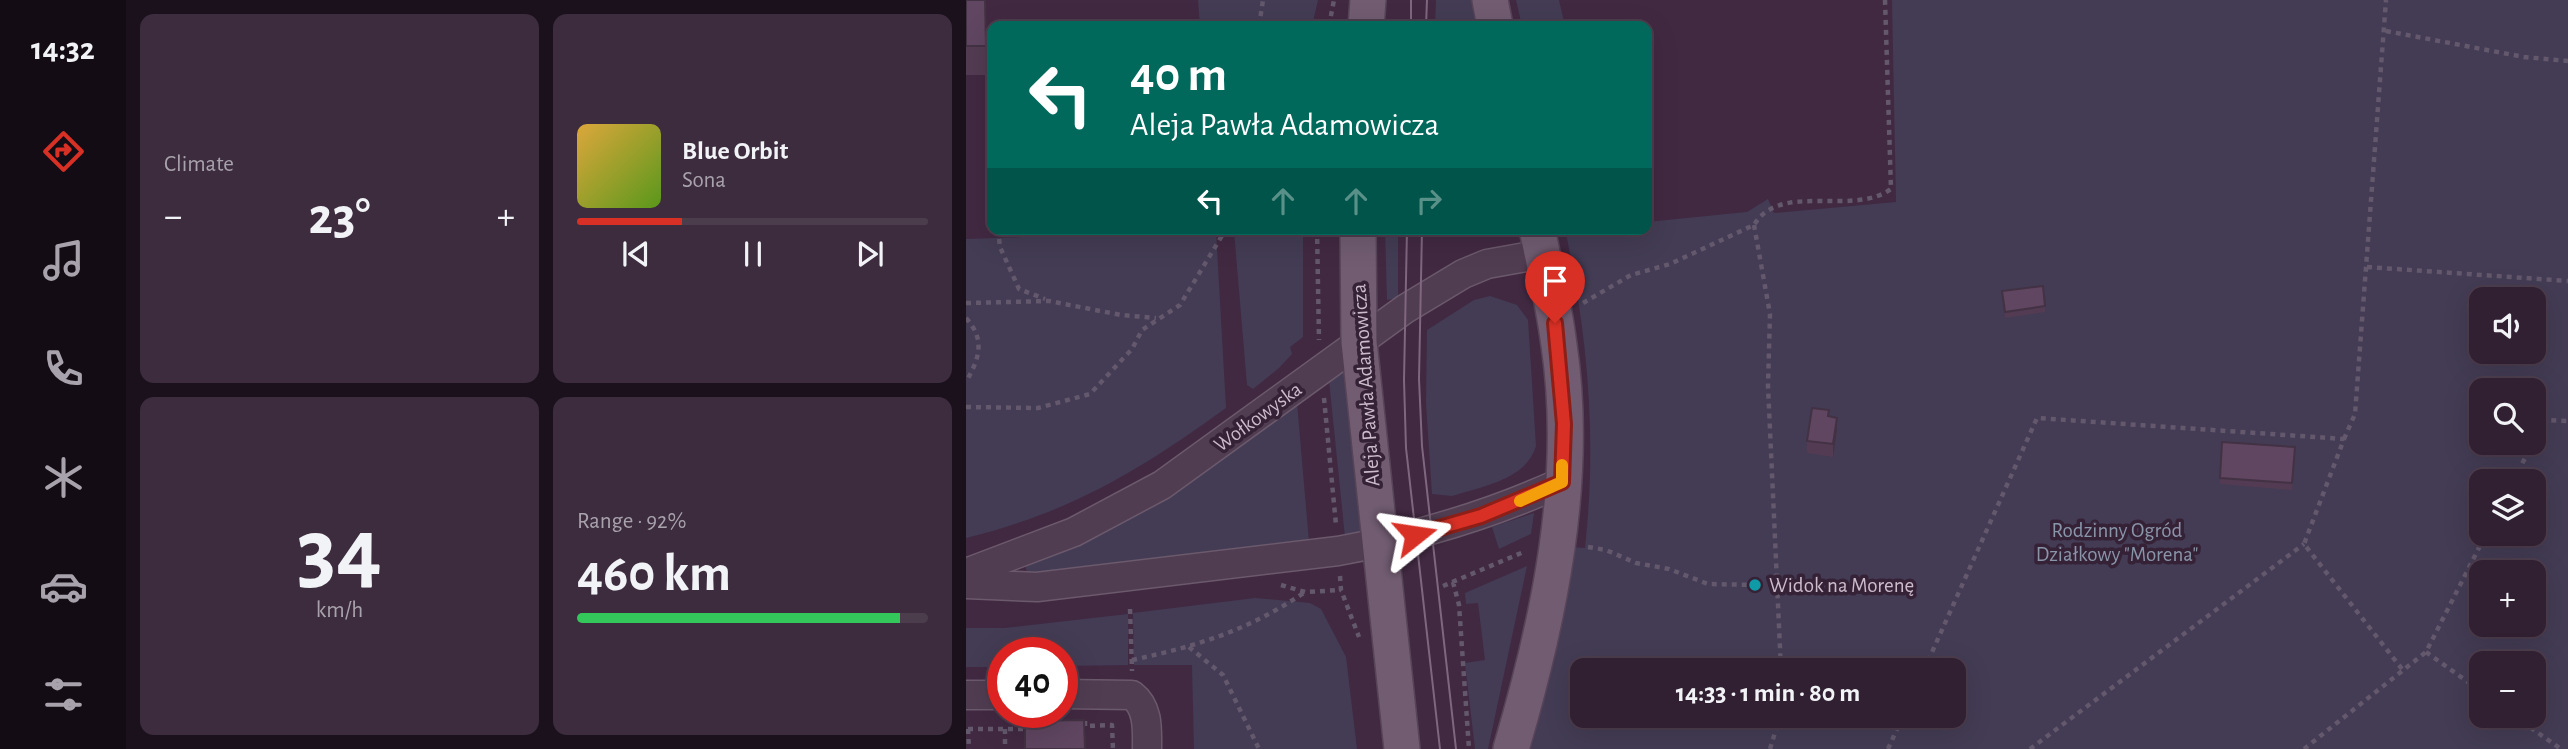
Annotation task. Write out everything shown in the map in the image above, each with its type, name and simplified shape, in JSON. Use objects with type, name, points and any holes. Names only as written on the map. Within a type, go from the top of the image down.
[{"type":"main road","points":[[1366,21],[1367,0]]},
{"type":"main road","points":[[1490,0],[1494,21]]},
{"type":"main road","name":"Aleja Pawła Adamowicza","points":[[1358,235],[1359,342],[1378,544],[1402,749]]},
{"type":"main road","points":[[1511,749],[1537,660],[1555,572],[1562,482],[1564,424],[1560,346],[1540,241]]},
{"type":"street","name":"Wołkowyska","points":[[966,573],[1074,532],[1142,497],[1203,456],[1405,309],[1463,274],[1540,241]]},
{"type":"street","points":[[966,584],[1037,587],[1378,544],[1481,516],[1562,482]]},
{"type":"street","points":[[1078,694],[1132,695],[1139,701],[1146,718],[1147,749]]},
{"type":"street","points":[[966,695],[987,695]]},
{"type":"path","points":[[1260,21],[1263,0]]},
{"type":"path","points":[[1330,21],[1334,0]]},
{"type":"path","points":[[1575,307],[1631,275],[1670,264],[1754,225],[1760,215],[1776,204],[1871,200],[1891,189],[1885,0]]},
{"type":"path","points":[[2030,749],[2304,544],[2355,414],[2386,31],[2386,0]]},
{"type":"path","points":[[2386,31],[2524,57],[2568,61]]},
{"type":"path","points":[[1754,225],[1770,314],[1768,386],[1780,658]]},
{"type":"path","points":[[999,235],[1000,247],[1019,289],[1049,300],[1121,316],[1157,318]]},
{"type":"path","points":[[966,407],[1038,408],[1090,394],[1132,349],[1142,330],[1180,305],[1222,235]]},
{"type":"path","points":[[1317,235],[1320,346]]},
{"type":"path","points":[[2367,267],[2568,281]]},
{"type":"path","points":[[966,303],[1049,300]]},
{"type":"path","points":[[966,318],[980,342],[979,360],[966,382]]},
{"type":"path","points":[[1323,384],[1337,538]]},
{"type":"path","points":[[1929,658],[2037,418],[2344,439]]},
{"type":"path","points":[[2546,420],[2568,421]]},
{"type":"path","points":[[2304,544],[2402,669]]},
{"type":"path","points":[[1585,545],[1636,563],[1669,569],[1708,584],[1755,585]]},
{"type":"path","points":[[2304,749],[2426,652],[2480,546]]},
{"type":"path","points":[[1443,586],[1530,549]]},
{"type":"path","points":[[1453,582],[1459,605],[1469,749]]},
{"type":"path","points":[[1286,589],[1305,592],[1341,590]]},
{"type":"path","points":[[1132,660],[1188,647],[1258,622],[1305,592]]},
{"type":"path","points":[[1130,609],[1132,695]]},
{"type":"path","points":[[1188,647],[1223,675],[1259,749]]},
{"type":"path","points":[[2426,652],[2469,683]]},
{"type":"path","points":[[1770,749],[1776,728]]},
{"type":"path","points":[[1888,749],[1898,728]]},
{"type":"path","points":[[2531,728],[2561,749]]},
{"type":"path","points":[[968,729],[1045,729]]},
{"type":"path","points":[[1005,729],[1005,749]]},
{"type":"green space","points":[[1198,0],[1318,0],[1313,21],[1200,21]]},
{"type":"green space","points":[[1436,0],[1474,0],[1478,21],[1435,21]]},
{"type":"green space","points":[[1516,0],[1559,0],[1564,21],[1521,21]]},
{"type":"green space","name":"Rodzinny Ogród Działkowy \"Morena\"","points":[[1892,0],[2568,0],[2568,749],[1524,749],[1573,547],[1585,548],[1589,507],[1590,427],[1585,348],[1566,235],[1652,235],[1652,222],[1747,212],[1768,199],[1774,213],[1896,202]]},
{"type":"green space","points":[[1216,235],[1226,408],[1163,451],[1103,487],[1039,516],[966,538],[966,239]]},
{"type":"green space","points":[[1234,235],[1303,235],[1303,337],[1290,347],[1292,354],[1279,368],[1253,389],[1247,385]]},
{"type":"green space","points":[[1385,235],[1398,235],[1398,298],[1387,300]]},
{"type":"green space","points":[[1490,296],[1517,305],[1528,320],[1536,446],[1523,467],[1502,480],[1452,496],[1432,494],[1426,403],[1427,330],[1474,300]]},
{"type":"green space","points":[[1342,371],[1345,372],[1362,534],[1345,537],[1329,380]]},
{"type":"green space","points":[[1297,403],[1309,542],[1033,574],[1026,570],[1026,565]]},
{"type":"green space","points":[[1534,513],[1531,534],[1499,549],[1492,527]]},
{"type":"green space","points":[[1527,566],[1488,749],[1475,749],[1465,663],[1485,660],[1478,603],[1466,604],[1465,593]]},
{"type":"green space","points":[[1255,598],[1310,603],[1321,609],[1346,657],[1357,749],[1194,749],[1192,665],[1134,665],[1133,613]]},
{"type":"green space","points":[[1128,614],[1128,665],[1078,666],[1078,637],[987,637],[987,667],[966,667],[966,628],[1004,628]]},
{"type":"building","points":[[966,0],[985,0],[986,46],[966,46]]},
{"type":"building","points":[[2043,286],[2045,306],[2005,312],[2002,291]]},
{"type":"building","points":[[1812,408],[1829,410],[1828,416],[1837,418],[1833,444],[1807,441]]},
{"type":"building","points":[[2222,442],[2295,447],[2292,483],[2220,478]]},
{"type":"building","points":[[1078,720],[1084,720],[1085,749],[1025,749],[1025,728],[1078,728]]},
{"type":"tram line","points":[[1411,0],[1411,21]]},
{"type":"tram line","points":[[1426,21],[1427,0]]},
{"type":"tram line","points":[[1407,235],[1404,380],[1406,448],[1440,749]]},
{"type":"tram line","points":[[1422,235],[1419,379],[1422,446],[1456,749]]},
{"type":"slow traffic","points":[[1520,501],[1562,482],[1562,465]]},
{"type":"place","name":"Widok na Morenę","points":[[1755,585]]},
{"type":"route","points":[[1415,535],[1481,516],[1562,482],[1564,424],[1560,346],[1555,323]]}]
